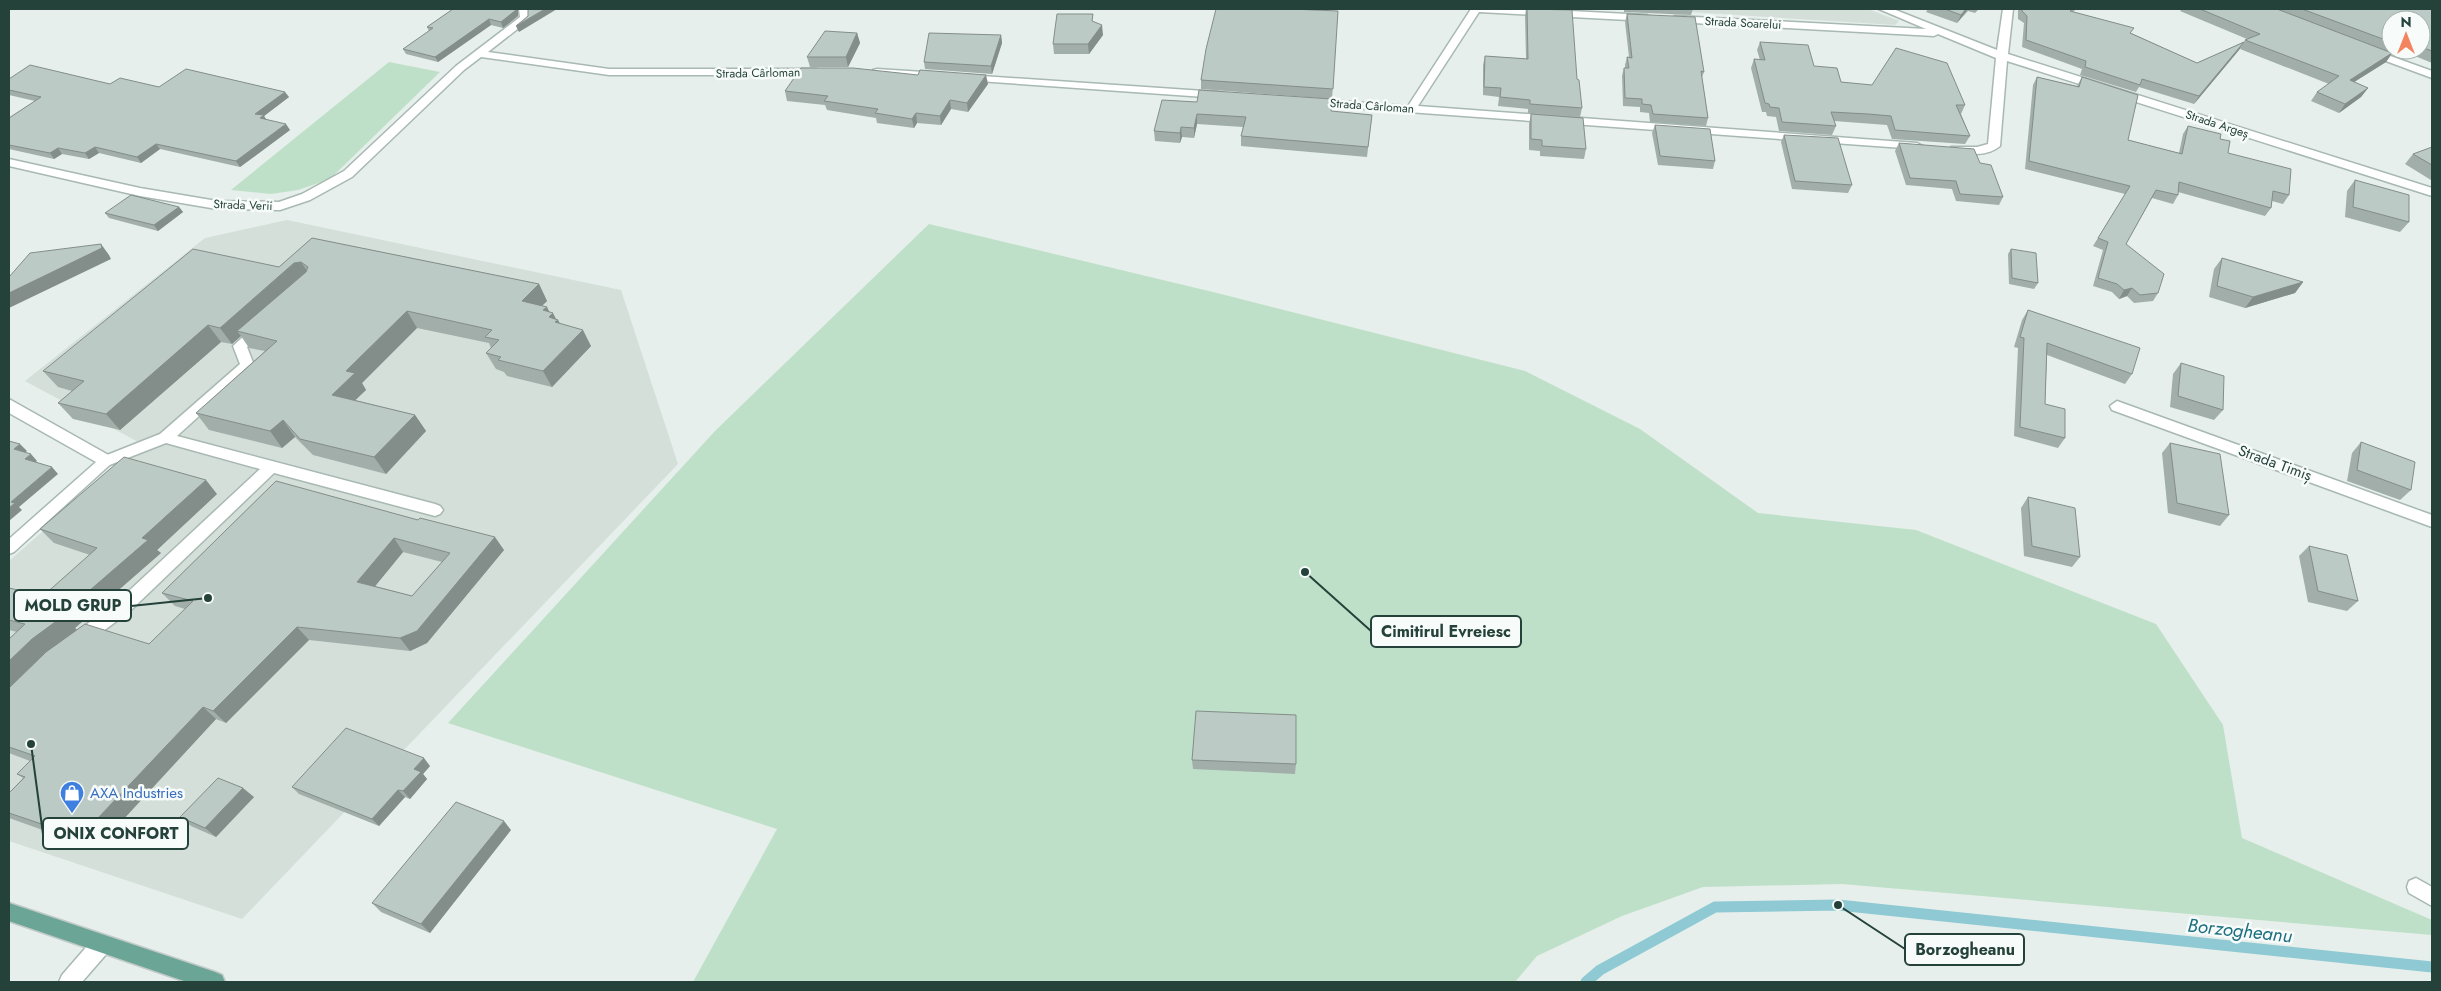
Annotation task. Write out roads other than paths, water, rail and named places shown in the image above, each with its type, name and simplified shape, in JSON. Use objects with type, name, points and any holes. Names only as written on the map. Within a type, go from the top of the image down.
[{"type":"main road","points":[[9,912],[215,982]]},
{"type":"street","name":"Strada Verii","points":[[9,163],[193,202],[217,205],[280,206],[306,197],[348,174],[460,68],[525,18],[524,9]]},
{"type":"street","name":"Strada Soarelui","points":[[1411,108],[1477,9],[1948,34]]},
{"type":"street","name":"Strada Argeș","points":[[1884,9],[2002,56],[2432,192]]},
{"type":"street","points":[[2002,56],[2008,9]]},
{"type":"street","points":[[2358,46],[2432,75]]},
{"type":"street","name":"Strada Cârloman","points":[[479,54],[608,72],[831,72]]},
{"type":"street","name":"Strada Cârloman","points":[[1301,101],[1978,150],[1994,146],[2002,56]]},
{"type":"street","points":[[868,72],[1232,96]]},
{"type":"street","points":[[9,548],[107,461],[166,438],[247,365],[240,346],[268,322]]},
{"type":"street","points":[[9,404],[11,408],[107,461]]},
{"type":"street","name":"Strada Timiș","points":[[2117,406],[2432,520]]},
{"type":"street","points":[[166,438],[435,510]]},
{"type":"street","points":[[69,647],[123,606],[271,467]]},
{"type":"street","points":[[2416,887],[2432,897]]},
{"type":"street","points":[[69,982],[102,944]]},
{"type":"waterway","name":"Borzogheanu","points":[[1586,982],[1600,970],[1715,907],[1838,905],[2432,967]]},
{"type":"place","name":"Cimitirul Evreiesc","points":[[1305,572]]},
{"type":"place","name":"MOLD GRUP","points":[[208,598]]},
{"type":"place","name":"ONIX CONFORT","points":[[31,744]]},
{"type":"place","name":"AXA Industries","points":[[72,814]]},
{"type":"place","name":"Borzogheanu","points":[[1838,905]]}]
